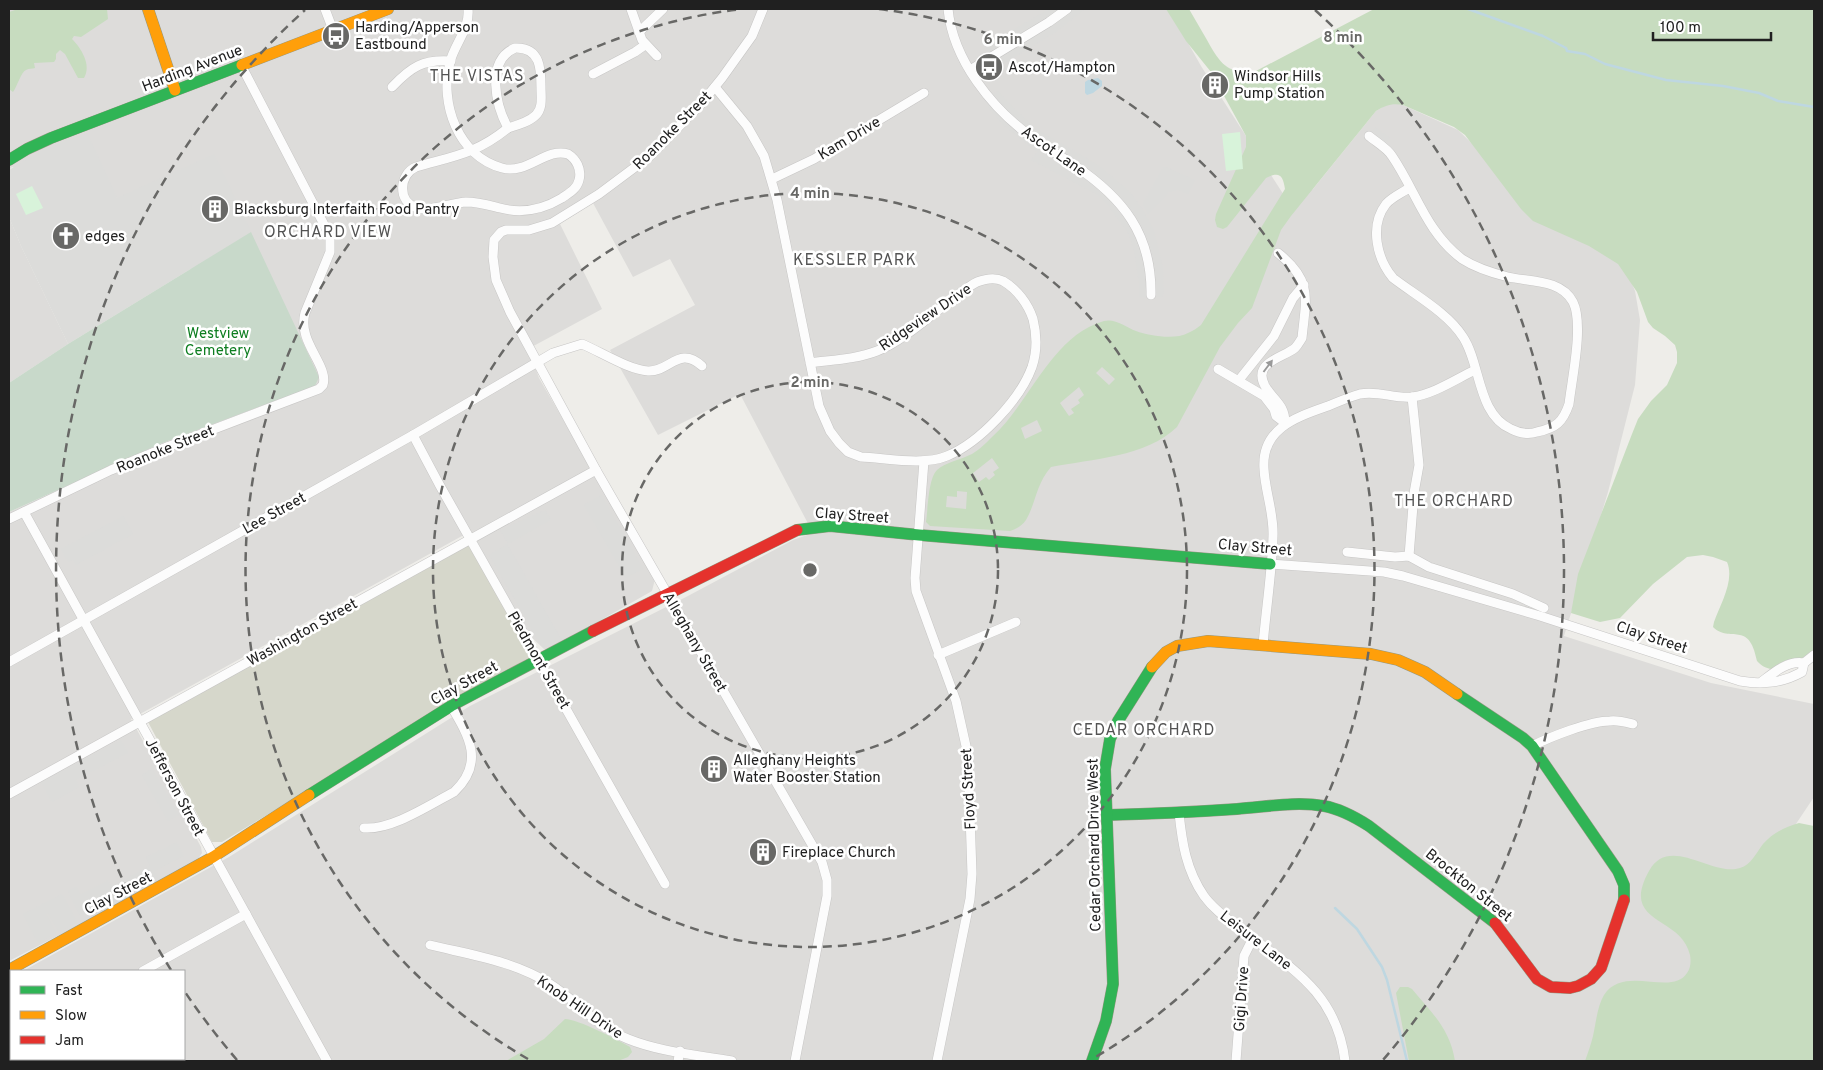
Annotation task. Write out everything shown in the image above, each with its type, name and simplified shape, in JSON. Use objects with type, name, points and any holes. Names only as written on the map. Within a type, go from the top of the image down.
[{"type":"street","points":[[148,9],[175,90]]},
{"type":"street","points":[[325,9],[333,30]]},
{"type":"street","name":"Harding Avenue","points":[[9,160],[26,149],[51,138],[388,9]]},
{"type":"street","points":[[468,9],[466,28],[451,60],[447,84],[448,104],[455,124],[472,151],[488,162],[509,170],[520,168],[555,152],[563,152],[571,156],[577,164],[580,175],[579,182],[574,190],[561,198],[533,210],[507,210],[481,203],[468,202],[423,209],[412,206],[407,201],[402,184],[405,175],[409,171],[416,167],[472,151],[508,128],[522,124],[536,116],[541,104],[541,66],[532,53],[522,48],[515,48],[508,52],[501,61],[497,73],[495,90],[497,101],[508,128]]},
{"type":"street","points":[[630,9],[645,44],[657,56]]},
{"type":"street","points":[[639,32],[663,9]]},
{"type":"street","name":"Roanoke Street","points":[[495,238],[506,230],[529,230],[546,226],[599,194],[650,156],[715,87],[752,36],[763,9]]},
{"type":"street","name":"Ascot Lane","points":[[948,9],[951,30],[970,70],[988,96],[1011,121],[1034,139],[1094,179],[1127,211],[1146,250],[1150,271],[1151,295]]},
{"type":"street","points":[[970,70],[1067,9]]},
{"type":"street","points":[[593,74],[645,44]]},
{"type":"street","points":[[392,87],[402,76],[417,65],[432,60],[451,60]]},
{"type":"street","name":"Roanoke Street","points":[[9,519],[127,464],[319,389],[323,385],[323,375],[306,337],[303,324],[305,313],[330,252],[330,236],[241,65]]},
{"type":"street","name":"Ridgeview Drive","points":[[715,87],[754,136],[764,156],[772,179],[810,363],[820,406],[830,431],[844,449],[852,454],[861,456],[924,461],[946,457],[972,441],[998,418],[1012,401],[1032,367],[1035,356],[1036,337],[1027,304],[1001,280],[988,279],[979,281],[886,347],[859,356],[810,363]]},
{"type":"street","name":"Kam Drive","points":[[772,179],[814,159],[924,92]]},
{"type":"street","points":[[1369,136],[1391,154],[1409,188],[1438,235],[1449,248],[1463,259],[1492,273],[1554,285],[1565,292],[1573,301],[1578,327],[1569,404],[1565,415],[1558,424],[1536,433],[1524,434],[1503,426],[1491,410],[1464,338],[1452,323],[1393,278],[1385,269],[1379,254],[1378,223],[1382,211],[1391,200],[1409,188]]},
{"type":"street","name":"Alleghany Street","points":[[495,238],[493,257],[499,288],[538,363],[596,470],[819,854],[825,871],[827,896],[794,1061]]},
{"type":"street","points":[[1278,253],[1300,273],[1306,300],[1302,338],[1295,348],[1272,360],[1263,372],[1264,385],[1276,399],[1285,414],[1285,423]]},
{"type":"street","points":[[1239,380],[1274,336],[1294,298],[1304,285]]},
{"type":"street","name":"Lee Street","points":[[9,662],[414,435],[553,353],[582,344],[632,366],[649,371],[686,357],[695,360],[702,366]]},
{"type":"street","points":[[1218,369],[1264,396],[1274,409],[1276,416],[1285,423]]},
{"type":"street","points":[[1263,645],[1273,527],[1263,466],[1266,449],[1278,429],[1295,418],[1360,394],[1378,392],[1412,397],[1426,393],[1475,370]]},
{"type":"street","points":[[1409,556],[1414,493],[1419,465],[1412,397]]},
{"type":"street","name":"Piedmont Street","points":[[414,435],[439,484],[665,884]]},
{"type":"street","name":"Floyd Street","points":[[924,461],[916,591],[956,701],[968,755],[972,874],[970,899],[937,1061]]},
{"type":"street","name":"Washington Street","points":[[9,794],[596,470]]},
{"type":"street","name":"Jefferson Street","points":[[24,512],[246,914],[324,1061]]},
{"type":"street","name":"Clay Street","points":[[9,970],[213,857],[271,821],[324,784],[451,706],[498,680],[788,533],[812,527],[830,526],[919,536],[1384,572],[1540,616],[1740,681],[1778,682],[1793,677],[1802,672],[1804,663],[1814,655]]},
{"type":"street","points":[[1347,552],[1395,557],[1409,556],[1429,567],[1513,594],[1544,608]]},
{"type":"street","points":[[938,655],[1016,622]]},
{"type":"street","name":"Cedar Orchard Drive West","points":[[1092,1061],[1106,1021],[1113,984],[1105,769],[1110,739],[1118,721],[1150,669],[1166,652],[1177,646],[1208,641],[1371,654],[1410,665],[1425,672],[1512,730],[1532,746]]},
{"type":"street","points":[[364,828],[374,829],[390,824],[454,792],[462,785],[471,769],[471,744],[467,732],[451,706]]},
{"type":"street","points":[[1532,746],[1549,738],[1601,722],[1618,721],[1633,724]]},
{"type":"street","name":"Brockton Street","points":[[1107,815],[1301,804],[1331,808],[1356,817],[1498,925],[1537,979],[1551,987],[1570,988],[1591,979],[1601,968],[1622,907],[1625,892],[1624,885],[1618,871],[1532,746]]},
{"type":"street","name":"Leisure Lane","points":[[1179,812],[1185,858],[1204,896],[1219,913],[1300,975],[1318,992],[1337,1024],[1344,1049],[1345,1061]]},
{"type":"street","points":[[145,970],[246,914]]},
{"type":"street","name":"Gigi Drive","points":[[1236,1061],[1244,956],[1253,938]]},
{"type":"street","name":"Knob Hill Drive","points":[[430,945],[498,961],[526,971],[556,987],[597,1022],[614,1033],[641,1043],[732,1061]]},
{"type":"street","points":[[678,1061],[680,1052]]},
{"type":"shaded area","points":[[9,9],[1169,9],[1201,66],[1289,203],[1313,189],[1376,111],[1394,103],[1403,105],[1458,130],[1488,159],[1624,263],[1635,291],[1640,320],[1635,385],[1608,492],[1564,636],[1711,683],[1814,704],[1814,797],[1637,1061],[9,1061],[10,978],[10,1060],[185,1060],[185,970],[25,970],[229,857],[470,706],[686,597],[793,540],[813,533],[740,394],[658,435],[610,350],[695,305],[670,259],[633,277],[593,203],[560,224],[602,309],[528,349],[539,378],[655,579],[652,591],[550,649],[544,649],[530,636],[471,531],[131,719],[201,847],[202,853],[198,859],[129,899],[9,961],[9,512],[160,444],[315,386],[117,198],[12,167],[9,170]]},
{"type":"shaded area","points":[[1049,9],[1085,9],[1059,30],[1000,66],[985,46]]},
{"type":"shaded area","points":[[998,91],[1035,128],[1100,166],[1131,193],[1154,230],[1163,268],[1164,291],[1162,297],[1139,297],[1139,283],[1134,251],[1129,235],[1110,208],[1096,194],[1031,160],[1037,152],[1002,124],[989,108],[984,98]]},
{"type":"shaded area","points":[[1375,127],[1390,138],[1386,143],[1371,132]]},
{"type":"shaded area","points":[[87,133],[117,198],[214,154],[251,232],[68,344],[9,217],[9,170],[40,151]]},
{"type":"shaded area","points":[[1164,166],[1195,180],[1188,194],[1177,190],[1169,192],[1148,214],[1143,204]]},
{"type":"shaded area","points":[[9,217],[68,344],[9,383]]},
{"type":"shaded area","points":[[601,495],[643,569],[626,578],[584,505]]},
{"type":"shaded area","points":[[545,510],[551,520],[508,544],[500,530]]},
{"type":"shaded area","points":[[123,516],[133,534],[76,565],[73,559],[68,562],[61,549]]},
{"type":"shaded area","points":[[470,539],[535,654],[222,842],[212,842],[148,722]]},
{"type":"shaded area","points":[[507,544],[562,640],[552,646],[542,646],[539,642],[489,555]]},
{"type":"shaded area","points":[[121,740],[128,753],[76,780],[79,787],[52,802],[41,782]]},
{"type":"shaded area","points":[[152,769],[179,815],[168,821],[142,775]]},
{"type":"shaded area","points":[[177,842],[184,856],[155,871],[158,877],[80,916],[68,891],[76,887],[80,894],[108,880],[111,886],[150,866],[146,857]]},
{"type":"shaded area","points":[[62,894],[77,922],[59,932],[48,913],[46,914],[56,933],[38,943],[23,914]]},
{"type":"green space","points":[[18,9],[107,9],[108,19],[81,37],[74,36],[72,39],[79,47],[86,62],[87,68],[84,78],[78,78],[65,54],[60,50],[56,54],[54,62],[34,63],[35,68],[24,71],[13,92],[9,89],[9,12]]},
{"type":"green space","points":[[1166,9],[1189,9],[1221,61],[1231,69],[1246,72],[1256,71],[1374,9],[1814,9],[1814,651],[1793,664],[1778,669],[1771,669],[1757,661],[1754,648],[1744,636],[1719,632],[1713,627],[1728,584],[1729,569],[1727,562],[1703,555],[1687,557],[1653,584],[1620,618],[1600,622],[1571,613],[1578,574],[1638,419],[1651,401],[1667,385],[1677,363],[1675,345],[1648,322],[1637,292],[1618,264],[1589,246],[1533,221],[1521,209],[1465,135],[1454,127],[1399,104],[1389,105],[1376,111],[1281,230],[1252,308],[1220,347],[1177,427],[1150,445],[1134,451],[1101,459],[1051,467],[1042,480],[1026,520],[1021,526],[1010,531],[930,526],[926,522],[929,494],[934,474],[937,470],[972,454],[987,442],[1006,423],[1055,355],[1069,341],[1086,329],[1108,320],[1155,336],[1183,335],[1201,325],[1285,189],[1280,176],[1275,175],[1266,178],[1227,227],[1223,229],[1217,227],[1216,214],[1246,147],[1246,136],[1211,72],[1186,41]],"holes":[[[1102,367],[1115,379],[1109,385],[1096,373]],[[1079,387],[1084,395],[1078,400],[1080,403],[1071,409],[1074,413],[1069,416],[1060,403]],[[1037,420],[1042,431],[1025,439],[1021,428]],[[992,458],[999,468],[993,472],[995,475],[989,480],[986,477],[979,482],[973,473]],[[957,491],[967,492],[966,509],[946,507],[947,496],[957,497]]]},
{"type":"green space","points":[[1240,132],[1243,169],[1226,171],[1222,134]]},
{"type":"green space","points":[[32,186],[43,208],[26,215],[16,194]]},
{"type":"green space","name":"Westview Cemetery","points":[[251,232],[319,377],[315,386],[160,444],[9,512],[9,383],[68,344]]},
{"type":"green space","points":[[1799,823],[1814,826],[1814,1061],[1585,1061],[1600,1005],[1604,995],[1613,986],[1623,982],[1671,982],[1680,980],[1689,969],[1690,955],[1684,942],[1676,933],[1646,911],[1641,901],[1642,888],[1649,871],[1658,861],[1668,856],[1679,856],[1729,869],[1740,868],[1750,861],[1771,837]]},
{"type":"green space","points":[[1400,987],[1412,989],[1439,1022],[1449,1040],[1455,1061],[1409,1061],[1396,993]]},
{"type":"green space","points":[[565,1019],[579,1022],[608,1035],[630,1047],[632,1052],[628,1057],[618,1061],[506,1061],[544,1039]]},
{"type":"water","points":[[1098,78],[1102,81],[1102,86],[1087,95],[1085,93],[1085,82]]},
{"type":"waterway","points":[[1468,9],[1543,36],[1566,48],[1567,51],[1585,54],[1605,64],[1666,80],[1723,86],[1759,93],[1778,101],[1814,107]]},
{"type":"waterway","points":[[1335,908],[1357,929],[1382,967],[1407,1061]]},
{"type":"traffic: fast","points":[[9,160],[51,138],[242,65]]},
{"type":"traffic: fast","points":[[797,530],[830,526],[1270,564]]},
{"type":"traffic: fast","points":[[309,795],[451,706],[593,631]]},
{"type":"traffic: fast","points":[[1092,1061],[1106,1021],[1113,984],[1105,769],[1110,739],[1118,721],[1152,667]]},
{"type":"traffic: fast","points":[[1457,694],[1532,746],[1618,871],[1624,885],[1624,900]]},
{"type":"traffic: fast","points":[[1107,815],[1204,811],[1291,804],[1330,807],[1348,814],[1369,826],[1495,923]]},
{"type":"traffic: slow","points":[[148,9],[175,90]]},
{"type":"traffic: slow","points":[[242,65],[388,9]]},
{"type":"traffic: slow","points":[[1152,667],[1166,652],[1177,646],[1208,641],[1371,654],[1398,660],[1425,672],[1457,694]]},
{"type":"traffic: slow","points":[[9,970],[213,857],[309,795]]},
{"type":"traffic: jam","points":[[593,631],[797,530]]},
{"type":"traffic: jam","points":[[1495,923],[1537,979],[1551,987],[1570,988],[1591,979],[1601,968],[1624,900]]},
{"type":"place","name":"Harding/Apperson Eastbound","points":[[336,36]]},
{"type":"place","name":"Ascot/Hampton","points":[[989,67]]},
{"type":"place","name":"Windsor Hills Pump Station","points":[[1215,85]]},
{"type":"place","name":"Blacksburg Interfaith Food Pantry","points":[[215,209]]},
{"type":"place","name":"edges","points":[[66,236]]},
{"type":"place","name":"Alleghany Heights Water Booster Station","points":[[714,769]]},
{"type":"place","name":"Fireplace Church","points":[[763,852]]},
{"type":"district","name":"THE VISTAS","points":[[477,75]]},
{"type":"district","name":"ORCHARD VIEW","points":[[328,231]]},
{"type":"district","name":"KESSLER PARK","points":[[855,259]]},
{"type":"district","name":"THE ORCHARD","points":[[1454,500]]},
{"type":"district","name":"CEDAR ORCHARD","points":[[1144,729]]}]
